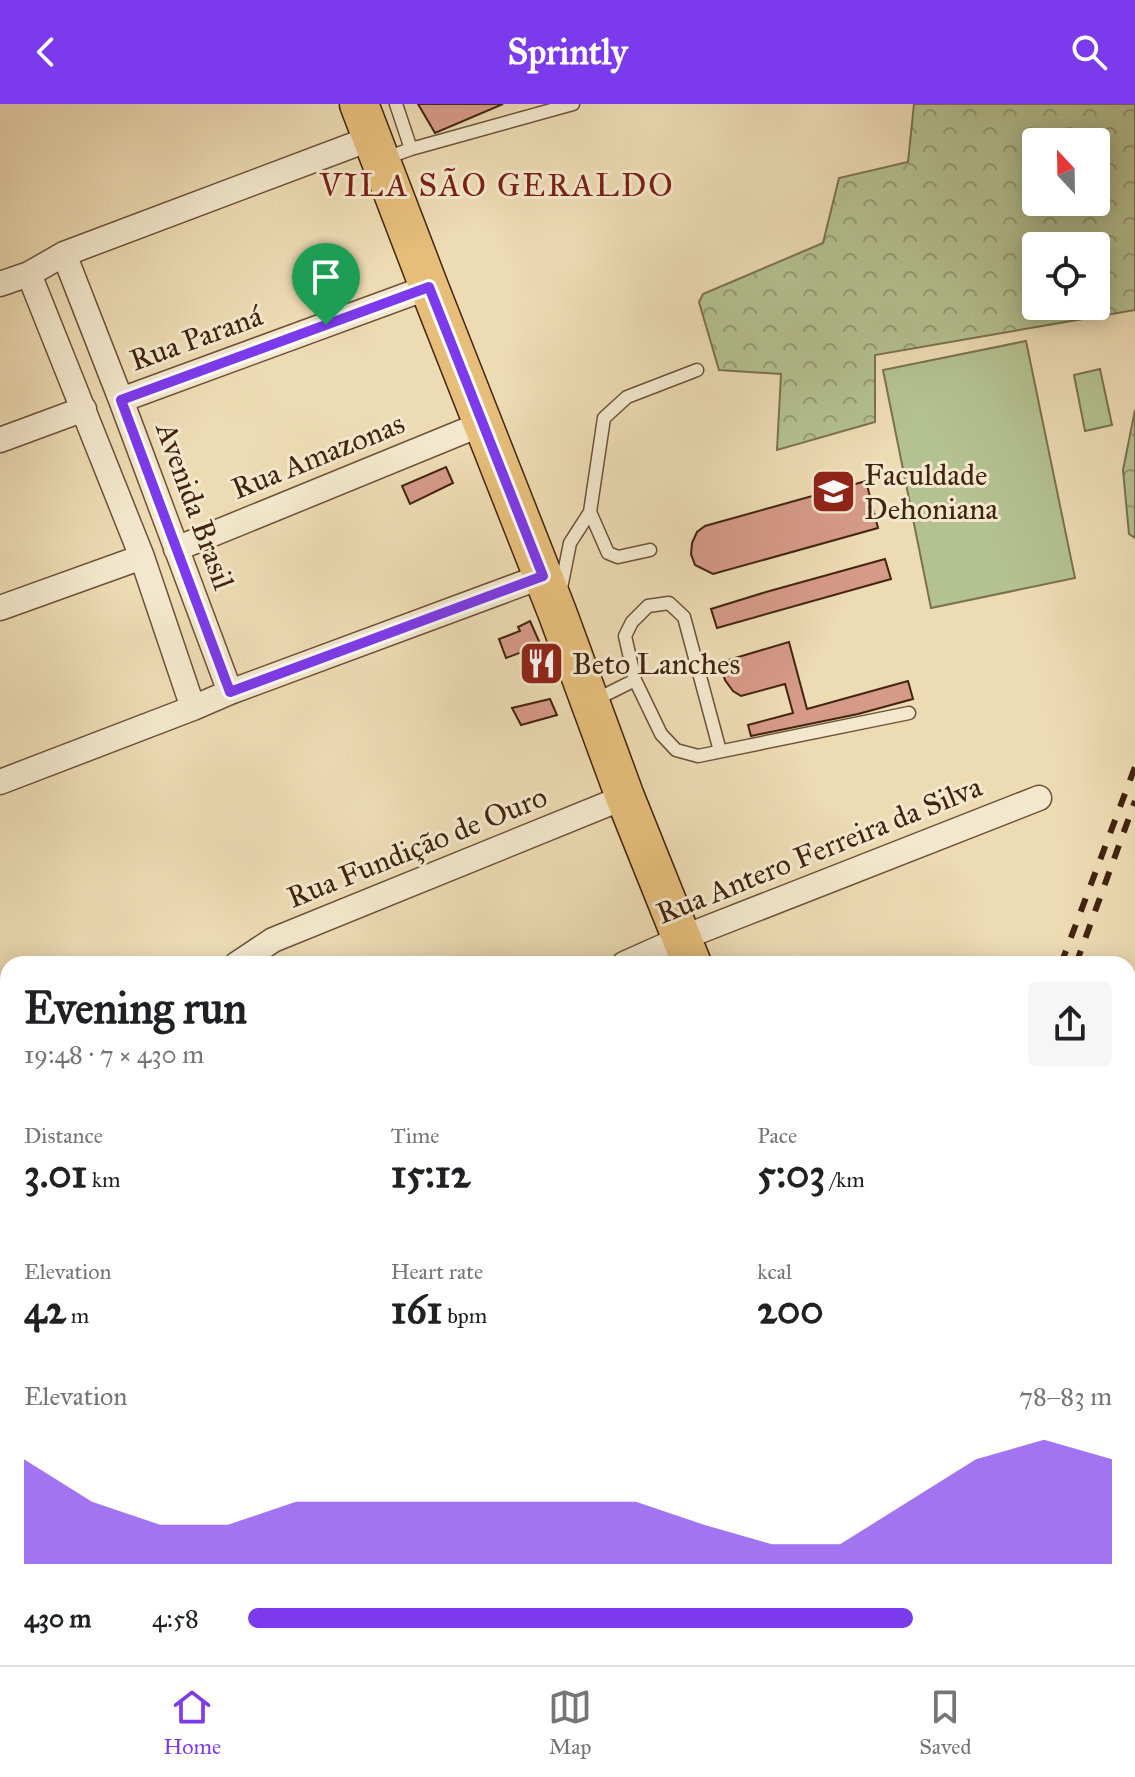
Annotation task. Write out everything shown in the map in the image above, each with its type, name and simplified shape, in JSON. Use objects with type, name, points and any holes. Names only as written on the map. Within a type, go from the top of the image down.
[{"type":"main road","points":[[379,124],[429,287],[687,951]]},
{"type":"street","points":[[0,284],[29,274],[64,254],[379,124]]},
{"type":"street","name":"Avenida Brasil","points":[[64,254],[230,692]]},
{"type":"street","points":[[29,274],[142,557],[193,708]]},
{"type":"street","name":"Rua Paraná","points":[[121,400],[429,287]]},
{"type":"street","points":[[0,440],[84,409]]},
{"type":"street","name":"Rua Amazonas","points":[[176,549],[484,423]]},
{"type":"street","points":[[0,608],[142,557]]},
{"type":"street","points":[[0,782],[230,692],[543,576]]},
{"type":"street","name":"Rua Fundição de Ouro","points":[[249,956],[273,940],[625,797]]},
{"type":"street","name":"Rua Antero Ferreira da Silva","points":[[663,956],[687,951],[1039,798]]},
{"type":"lane","points":[[379,124],[573,104]]},
{"type":"lane","points":[[557,612],[570,543],[590,512],[604,418],[627,397],[697,370]]},
{"type":"lane","points":[[590,512],[608,553],[618,557],[650,550]]},
{"type":"lane","points":[[720,751],[684,617],[669,603],[648,606],[632,622],[625,636],[635,680],[661,734],[676,750],[698,756],[909,713]]},
{"type":"lane","points":[[590,703],[635,680]]},
{"type":"green space","points":[[914,104],[1135,104],[1135,310],[1110,314],[1110,232],[1022,232],[1022,320],[1077,320],[875,355],[875,422],[777,450],[781,374],[719,370],[699,302],[703,294],[823,243],[839,178],[908,162]]},
{"type":"green space","points":[[1026,341],[1075,578],[931,608],[883,370]]},
{"type":"green space","points":[[1100,369],[1112,425],[1085,431],[1074,375]]},
{"type":"green space","points":[[1135,410],[1135,538],[1129,534],[1123,470]]},
{"type":"building","points":[[418,104],[503,104],[435,133]]},
{"type":"building","points":[[446,467],[453,483],[410,504],[402,486]]},
{"type":"building","points":[[866,481],[878,528],[713,574],[695,565],[691,554],[692,543],[697,532],[705,526]]},
{"type":"building","points":[[885,559],[891,579],[717,628],[711,609]]},
{"type":"building","points":[[530,621],[550,666],[535,670],[527,650],[506,658],[499,639],[520,631],[518,627]]},
{"type":"building","points":[[789,642],[807,709],[908,681],[913,699],[751,736],[748,725],[793,713],[785,684],[741,696],[733,691],[722,670],[728,660]]},
{"type":"building","points":[[550,699],[557,715],[521,725],[512,708]]},
{"type":"railway","points":[[1064,956],[1135,767]]},
{"type":"railway","points":[[1079,956],[1135,801]]},
{"type":"place","name":"Faculdade Dehoniana","points":[[833,492]]},
{"type":"place","name":"Beto Lanches","points":[[541,664]]},
{"type":"district","name":"VILA SÃO GERALDO","points":[[497,185]]},
{"type":"route","points":[[429,287],[543,576],[230,692],[121,400],[326,325],[429,287]]}]
